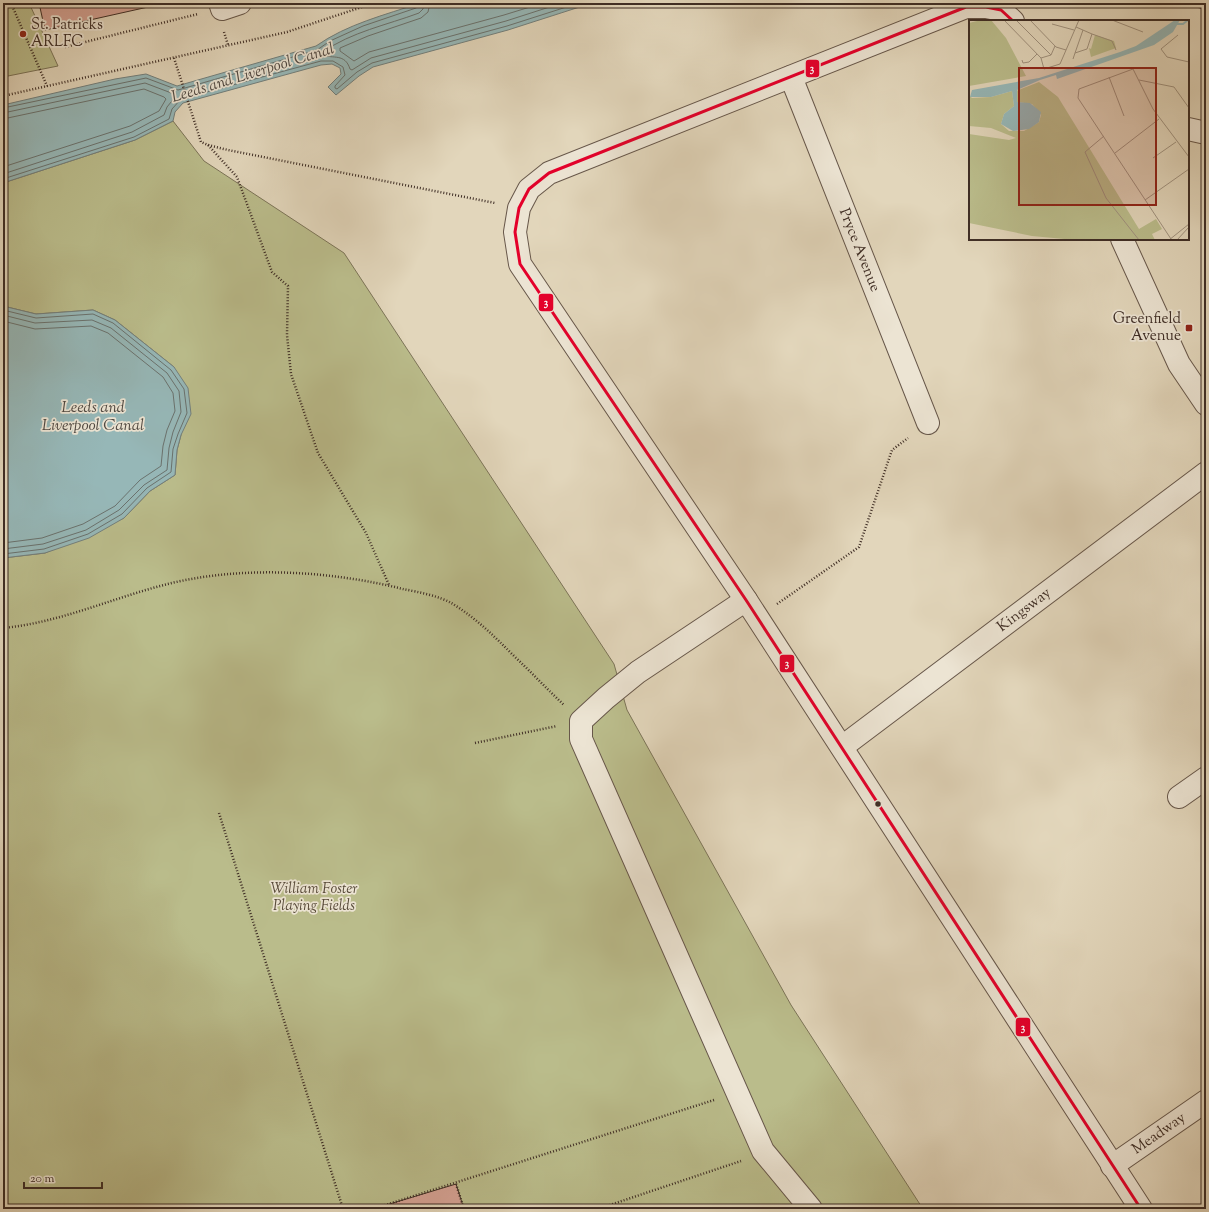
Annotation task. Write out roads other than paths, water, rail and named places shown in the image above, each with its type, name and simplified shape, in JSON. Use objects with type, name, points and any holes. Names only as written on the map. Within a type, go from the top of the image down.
[{"type":"street","points":[[1012,20],[1001,10],[986,7],[966,7],[550,173],[529,189],[519,208],[516,232],[520,264],[752,609],[1141,1209]]},
{"type":"street","name":"Pryce Avenue","points":[[790,77],[928,423]]},
{"type":"street","points":[[1189,130],[1206,133]]},
{"type":"street","points":[[1122,240],[1179,364],[1206,404]]},
{"type":"street","name":"Kingsway","points":[[842,747],[1206,473]]},
{"type":"street","points":[[752,609],[638,672],[581,721],[581,739],[763,1151],[810,1209]]},
{"type":"street","points":[[1179,797],[1206,778]]},
{"type":"street","name":"Meadway","points":[[1112,1166],[1206,1101]]},
{"type":"water","points":[[420,3],[592,3],[508,30],[373,67],[359,76],[336,95],[328,87],[341,74],[340,68],[332,64],[321,65],[183,103],[175,112],[173,121],[135,140],[3,183],[3,105],[115,79],[146,74],[177,86],[316,46],[328,38],[353,26]]},
{"type":"water","name":"Leeds and Liverpool Canal","points":[[3,306],[36,314],[93,310],[115,320],[174,367],[188,388],[191,414],[181,435],[177,450],[175,475],[150,491],[124,518],[89,538],[45,553],[3,558]]},
{"type":"place","name":"St. Patricks ARLFC","points":[[23,34]]},
{"type":"place","name":"Greenfield Avenue","points":[[1189,328]]},
{"type":"park label","name":"William Foster Playing Fields","points":[[314,898]]}]
